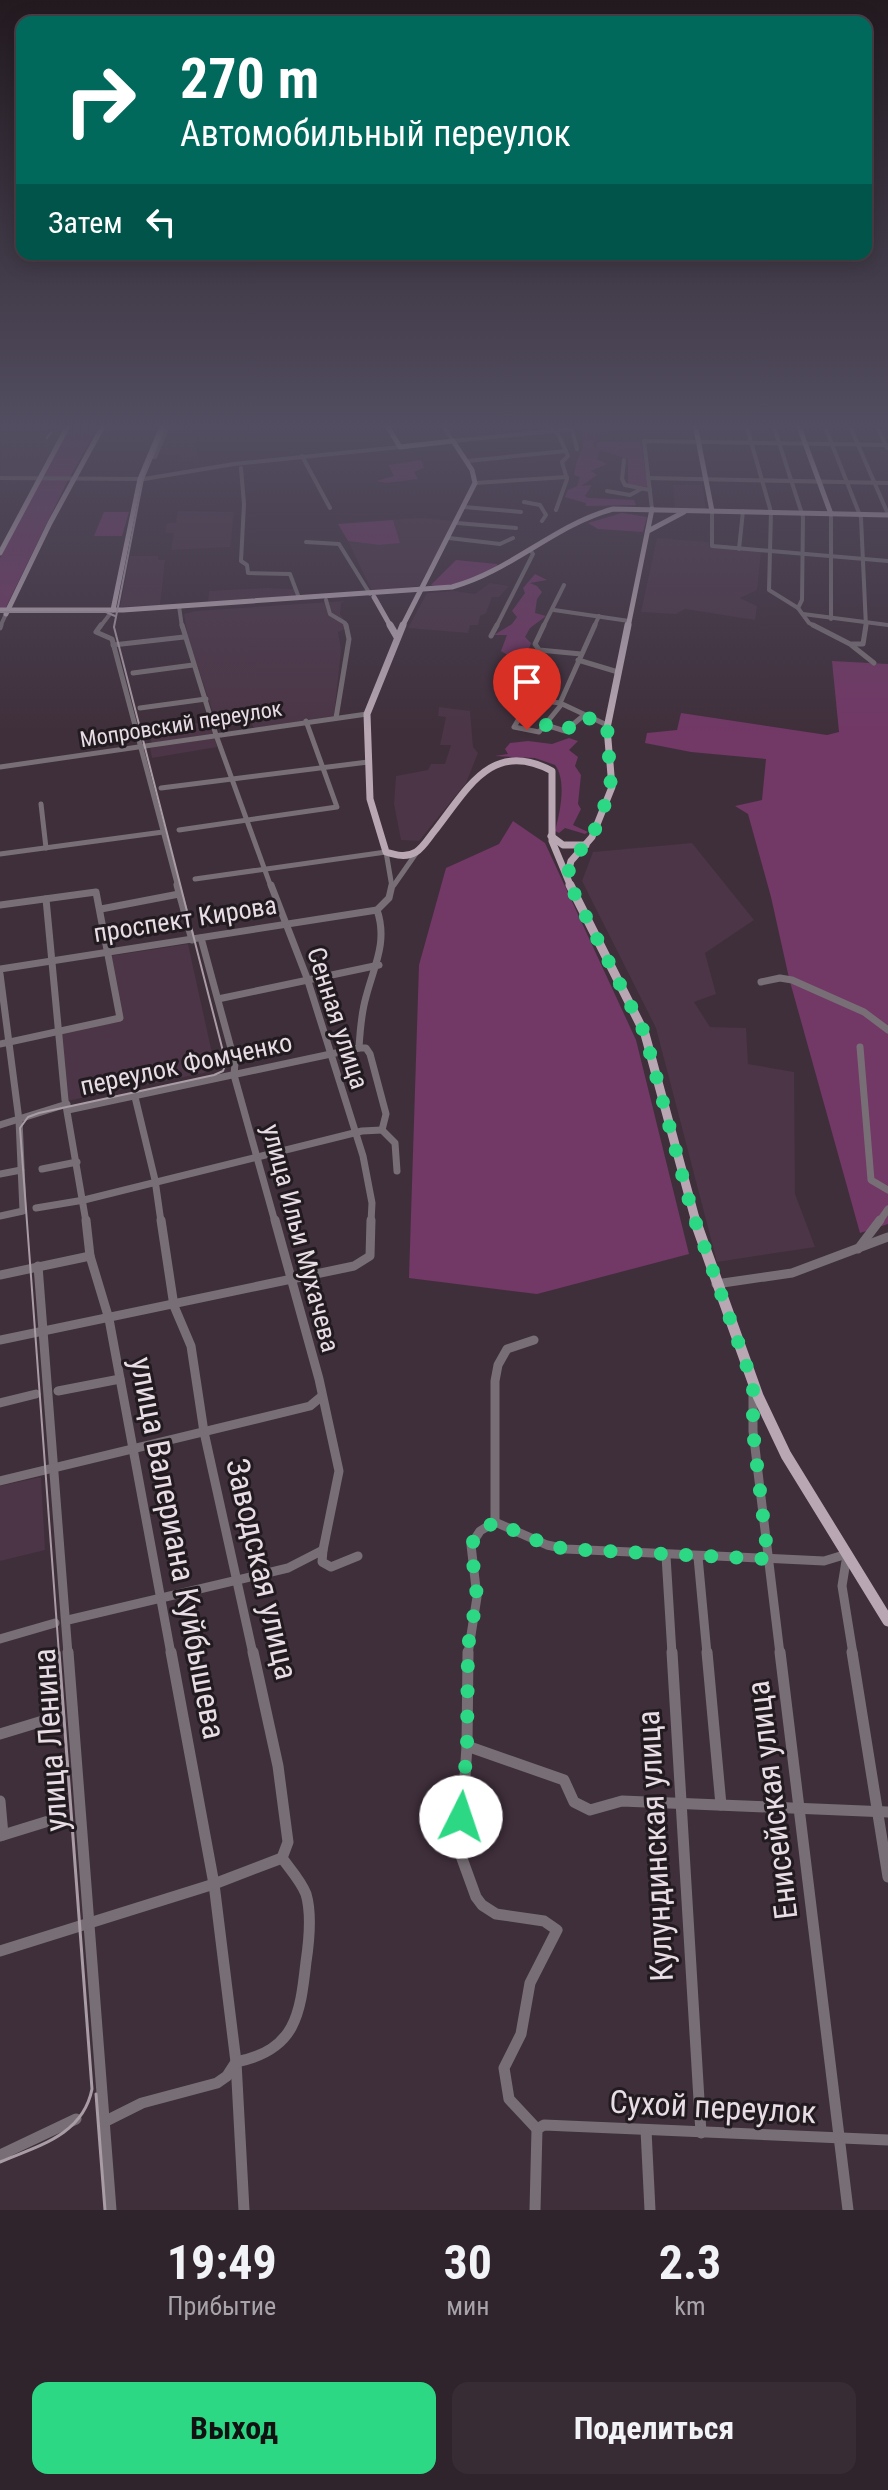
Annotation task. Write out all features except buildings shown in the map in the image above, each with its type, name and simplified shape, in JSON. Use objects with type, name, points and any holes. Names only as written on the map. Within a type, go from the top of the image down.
[{"type":"main road","points":[[0,553],[14,527]]},
{"type":"main road","points":[[47,527],[3,612],[112,612],[372,595]]},
{"type":"main road","points":[[112,612],[130,527]]},
{"type":"main road","points":[[455,527],[397,637],[367,714],[370,799],[386,852],[400,856],[417,852],[481,772],[496,761],[532,763],[552,771],[551,836],[567,879],[645,1034],[692,1212],[753,1384],[786,1455],[888,1621]]},
{"type":"main road","points":[[179,608],[400,594],[459,586],[481,580],[565,527]]},
{"type":"main road","points":[[420,591],[477,584],[568,527]]},
{"type":"main road","points":[[567,879],[571,861],[586,845],[612,787],[607,725],[649,527]]},
{"type":"main road","points":[[648,531],[654,527]]},
{"type":"main road","points":[[400,594],[407,598],[411,609]]},
{"type":"main road","points":[[372,595],[397,637]]},
{"type":"main road","points":[[551,836],[563,845],[586,845]]},
{"type":"street","points":[[242,527],[241,560],[247,565],[248,573],[281,572],[293,576],[299,598]]},
{"type":"street","points":[[506,527],[516,528]]},
{"type":"street","points":[[712,527],[712,546],[888,561]]},
{"type":"street","points":[[739,549],[741,527]]},
{"type":"street","points":[[770,527],[769,588],[772,593],[798,608],[806,621],[818,630],[850,644],[874,663]]},
{"type":"street","points":[[798,608],[802,600],[802,527]]},
{"type":"street","points":[[831,527],[831,619]]},
{"type":"street","points":[[850,644],[864,643],[866,623],[860,527]]},
{"type":"street","points":[[449,538],[500,544],[513,538]]},
{"type":"street","points":[[306,542],[331,541],[339,544],[372,595]]},
{"type":"street","points":[[491,636],[527,569],[533,554],[531,551]]},
{"type":"street","points":[[526,691],[532,688],[536,679],[539,650],[535,641],[554,610],[564,585]]},
{"type":"street","points":[[326,600],[330,614],[345,623],[349,637],[336,718]]},
{"type":"street","name":"Сенная улица","points":[[179,608],[184,637],[216,735],[284,924],[307,978],[368,1173],[372,1203],[371,1251],[363,1263],[291,1279]]},
{"type":"street","points":[[554,610],[629,621]]},
{"type":"street","points":[[0,628],[3,612]]},
{"type":"street","points":[[101,909],[179,894],[111,638],[96,632],[112,612]]},
{"type":"street","points":[[803,614],[888,625]]},
{"type":"street","points":[[599,616],[561,704],[546,725],[539,732],[514,727],[526,707],[536,706],[539,701],[561,704],[607,725]]},
{"type":"street","points":[[113,645],[184,637]]},
{"type":"street","points":[[539,650],[580,657],[618,672]]},
{"type":"street","points":[[133,673],[193,665]]},
{"type":"street","points":[[140,708],[206,699]]},
{"type":"street","name":"Мопровский переулок","points":[[0,767],[367,714]]},
{"type":"street","points":[[546,725],[565,731],[583,716]]},
{"type":"street","points":[[179,830],[337,807],[306,721]]},
{"type":"street","points":[[161,788],[368,762]]},
{"type":"street","points":[[41,804],[46,848]]},
{"type":"street","points":[[0,854],[163,832]]},
{"type":"street","points":[[195,879],[386,852],[394,885]]},
{"type":"street","points":[[382,1130],[386,1114],[373,1066],[368,1050],[359,1048],[363,1006],[379,965],[381,922],[377,910],[386,904],[394,885],[417,852]]},
{"type":"street","points":[[0,905],[96,892],[120,1018],[4,1043]]},
{"type":"street","name":"улица Ильи Мухачева","points":[[179,894],[218,999],[235,1063],[234,1075],[322,1396],[339,1475],[323,1550]]},
{"type":"street","name":"улица Валериана Куйбышева","points":[[46,899],[57,1032],[90,1256],[109,1319],[214,1884],[236,2062],[244,2210]]},
{"type":"street","name":"проспект Кирова","points":[[0,972],[51,961],[377,910]]},
{"type":"street","points":[[218,999],[379,965]]},
{"type":"street","points":[[0,972],[4,1043],[19,1120],[23,1211],[0,1216]]},
{"type":"street","points":[[761,982],[780,978],[792,980],[864,1012],[888,1030]]},
{"type":"street","points":[[860,1047],[871,1180],[888,1190]]},
{"type":"street","name":"переулок Фомченко","points":[[0,1125],[19,1120],[30,1113],[135,1097],[359,1048]]},
{"type":"street","name":"Заводская улица","points":[[135,1097],[155,1180],[174,1306],[191,1346],[204,1432],[282,1784],[288,1842],[282,1858]]},
{"type":"street","points":[[36,1208],[84,1200],[365,1130],[382,1130],[395,1143],[397,1171]]},
{"type":"street","points":[[42,1169],[77,1162]]},
{"type":"street","points":[[0,1174],[21,1170]]},
{"type":"street","points":[[858,1249],[860,1241],[880,1226],[888,1209]]},
{"type":"street","points":[[716,1284],[792,1273],[888,1237]]},
{"type":"street","points":[[0,1275],[90,1256]]},
{"type":"street","name":"улица Ленина","points":[[38,1266],[68,1620],[111,2210]]},
{"type":"street","points":[[0,1340],[174,1306],[291,1279]]},
{"type":"street","points":[[495,1522],[496,1370],[507,1349],[534,1340]]},
{"type":"street","points":[[58,1391],[120,1379]]},
{"type":"street","name":"Енисейская улица","points":[[753,1384],[753,1431],[848,2210]]},
{"type":"street","points":[[0,1403],[36,1394]]},
{"type":"street","points":[[0,1481],[310,1406],[322,1396]]},
{"type":"street","points":[[495,1522],[554,1547],[666,1556],[830,1561],[847,1554]]},
{"type":"street","points":[[495,1522],[480,1531],[471,1545],[478,1590],[468,1646],[467,1746],[459,1846],[476,1897],[496,1914],[544,1921],[557,1930],[530,1983],[521,2034],[504,2068],[509,2099],[537,2129],[535,2210]]},
{"type":"street","points":[[323,1550],[322,1562],[327,1566],[335,1566],[358,1556]]},
{"type":"street","points":[[68,1620],[288,1568],[323,1550]]},
{"type":"street","points":[[847,1554],[842,1586],[883,1811],[888,1877]]},
{"type":"street","name":"Кулундинская улица","points":[[666,1556],[701,2133]]},
{"type":"street","points":[[698,1557],[721,1805]]},
{"type":"street","points":[[0,1639],[55,1623]]},
{"type":"street","points":[[0,1734],[59,1716]]},
{"type":"street","points":[[467,1746],[564,1780],[574,1802],[584,1809],[622,1801],[883,1811]]},
{"type":"street","points":[[0,1801],[1,1835],[55,1819]]},
{"type":"street","points":[[0,1951],[214,1884],[282,1858],[305,1891],[310,1920],[301,2006],[294,2025],[260,2057],[236,2062],[227,2076],[217,2083],[142,2103],[106,2121]]},
{"type":"street","points":[[0,2155],[76,2119]]},
{"type":"street","name":"Сухой переулок","points":[[537,2129],[544,2125],[888,2140]]},
{"type":"street","points":[[646,2130],[650,2210]]},
{"type":"shaded area","points":[[16,527],[45,527],[5,609],[0,609],[0,558]]},
{"type":"shaded area","points":[[98,527],[125,527],[122,536],[94,536]]},
{"type":"shaded area","points":[[166,527],[232,527],[230,547],[171,550],[174,533],[165,533]]},
{"type":"shaded area","points":[[340,527],[395,527],[400,543],[379,545],[348,541]]},
{"type":"shaded area","points":[[395,527],[452,527],[419,586],[372,591],[348,541],[379,545],[399,542]]},
{"type":"shaded area","points":[[595,527],[644,527],[643,532]]},
{"type":"shaded area","points":[[657,538],[709,542],[710,548],[761,552],[757,590],[740,598],[757,606],[755,620],[685,609],[676,614],[641,612]]},
{"type":"shaded area","points":[[130,556],[158,556],[158,560],[165,560],[160,605],[120,607]]},
{"type":"shaded area","points":[[456,560],[498,566],[457,585],[431,585]]},
{"type":"shaded area","points":[[535,574],[547,580],[530,583],[542,592],[537,599],[535,613],[546,616],[530,628],[525,637],[531,643],[526,658],[522,665],[514,668],[514,659],[501,651],[507,635],[494,635],[512,624],[517,617],[512,611],[525,593],[523,588]]},
{"type":"shaded area","points":[[490,583],[509,586],[499,597],[492,597],[478,625],[470,625],[468,633],[408,628],[427,593],[454,591],[475,594]]},
{"type":"shaded area","points":[[294,589],[295,596],[208,602],[209,591]]},
{"type":"shaded area","points":[[345,601],[341,603],[340,614],[349,627],[338,632],[341,650],[334,716],[254,728],[249,720],[240,722],[241,725],[218,728],[188,637],[184,614]]},
{"type":"shaded area","points":[[832,661],[888,664],[888,1224],[860,1233],[789,978],[748,814],[735,806],[762,800],[766,759],[691,752],[645,743],[647,733],[677,730],[681,713],[827,735],[839,732]]},
{"type":"shaded area","points":[[439,707],[470,711],[473,747],[478,753],[466,783],[419,841],[401,840],[394,804],[396,776],[428,770],[431,764],[445,764],[451,745],[440,745],[446,717],[438,716]]},
{"type":"shaded area","points":[[210,721],[212,734],[152,743],[146,730]]},
{"type":"shaded area","points":[[215,738],[217,747],[152,758],[150,748]]},
{"type":"shaded area","points":[[569,738],[578,741],[569,750],[578,757],[575,766],[581,775],[578,804],[581,809],[573,825],[588,832],[585,834],[565,828],[559,833],[555,831],[562,788],[555,765],[535,758],[495,756],[508,754],[505,749],[510,743],[528,741],[552,744]]},
{"type":"shaded area","points":[[513,821],[545,843],[636,1040],[689,1254],[537,1294],[409,1278],[419,965],[446,868],[499,844]]},
{"type":"shaded area","points":[[692,843],[754,920],[705,953],[716,994],[694,1002],[710,1027],[746,1028],[748,1064],[794,1072],[795,1194],[815,1247],[717,1262],[656,1028],[582,881],[593,852]]},
{"type":"shaded area","points":[[188,944],[215,1067],[204,1073],[67,1101],[59,1034],[123,1020],[110,956]]},
{"type":"shaded area","points":[[41,1477],[45,1550],[0,1561],[0,1486]]},
{"type":"tram line","points":[[59,1654],[20,1128],[28,1117],[39,1113],[214,1075],[223,1071],[226,1063],[114,627],[134,527]]},
{"type":"tram line","points":[[0,612],[106,612],[115,616]]},
{"type":"tram line","points":[[0,2162],[43,2144],[69,2128],[87,2105],[92,2089],[59,1652]]},
{"type":"tram line","points":[[96,2094],[105,2210]]},
{"type":"route","points":[[461,1817],[467,1746],[468,1646],[477,1597],[471,1545],[482,1528],[495,1522],[547,1545],[566,1549],[768,1559],[753,1431],[753,1384],[692,1212],[645,1034],[567,879],[571,861],[592,837],[611,789],[607,725],[583,716],[565,731],[546,725],[539,732],[527,730]]}]
